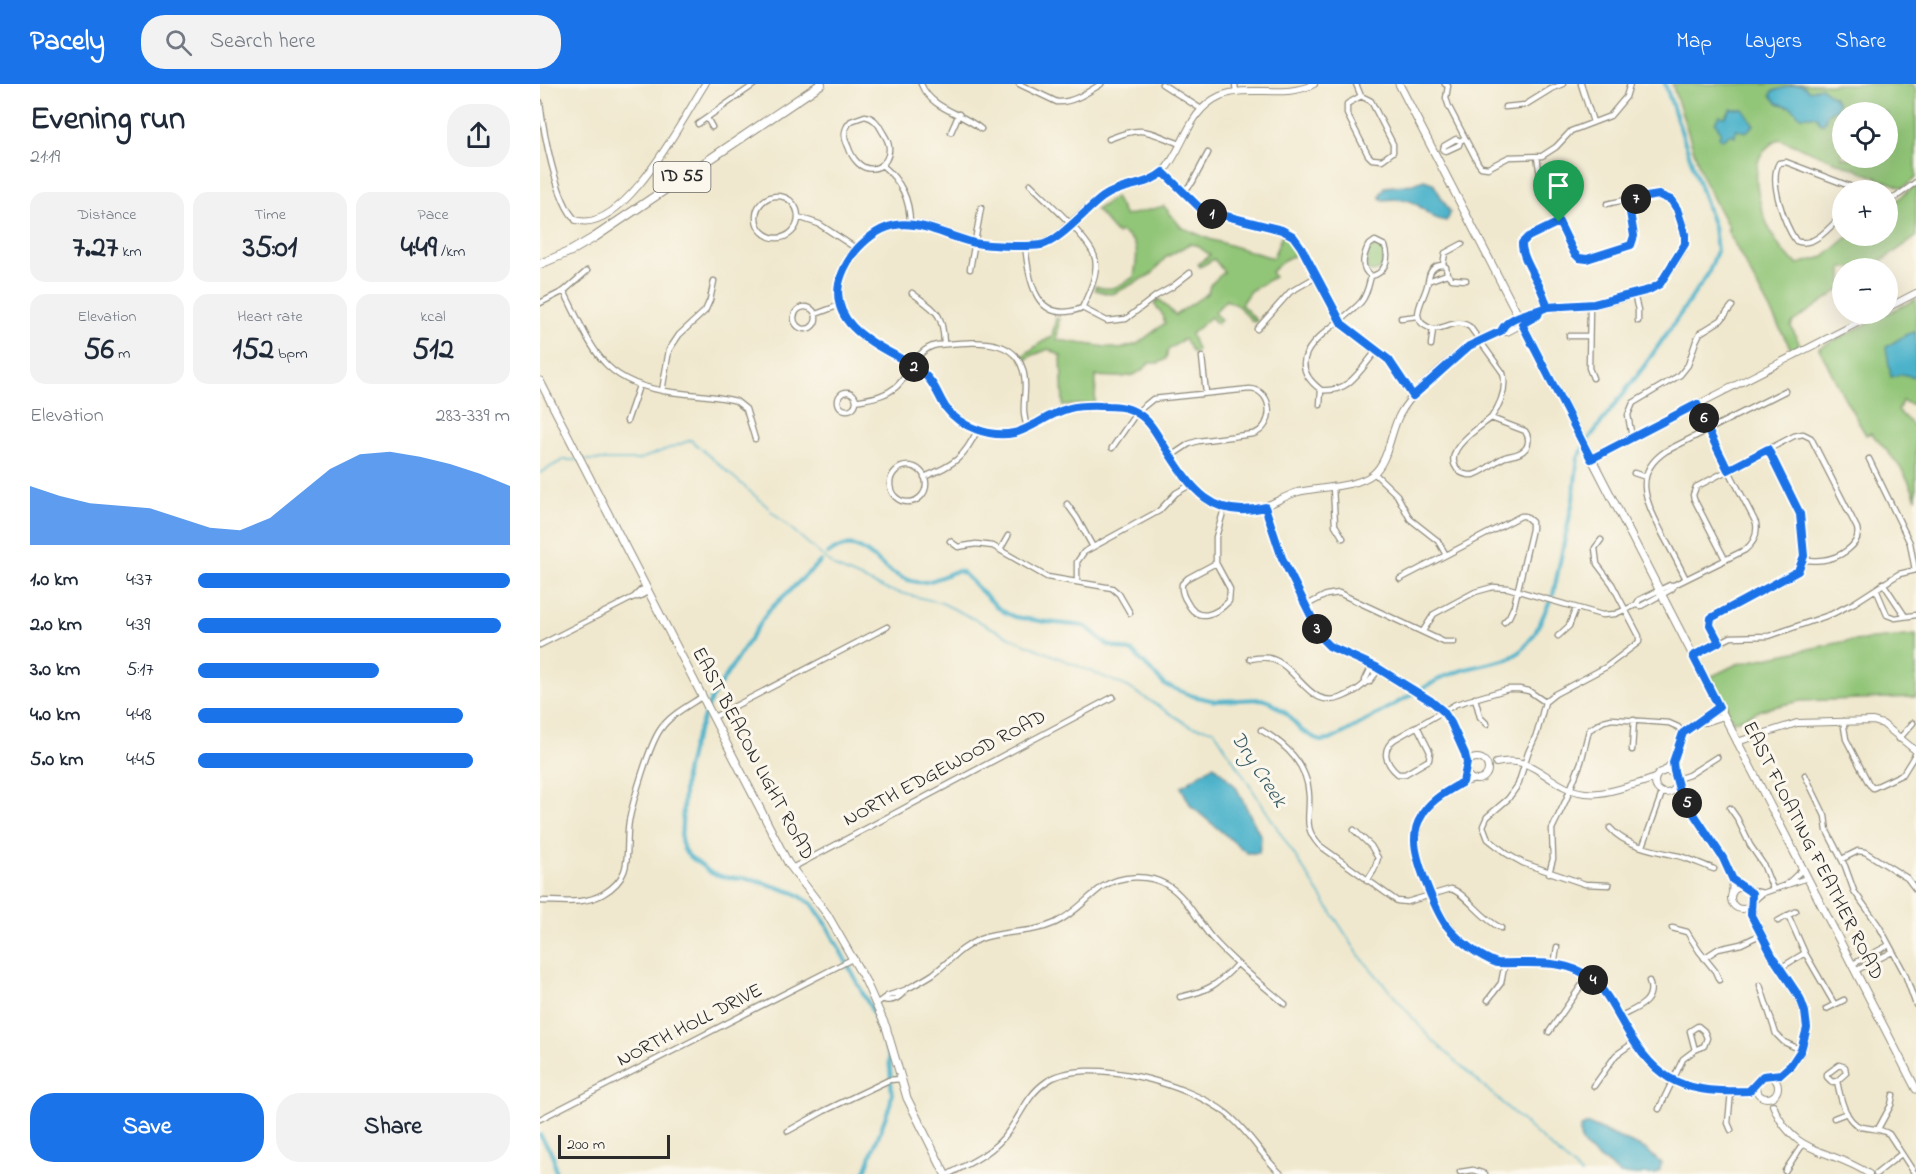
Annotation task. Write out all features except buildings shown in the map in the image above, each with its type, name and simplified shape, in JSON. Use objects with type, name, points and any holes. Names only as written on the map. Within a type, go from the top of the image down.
[{"type":"highway","name":"ID 55","points":[[540,264],[588,241],[821,84]]},
{"type":"main road","name":"EAST FLOATING FEATHER ROAD","points":[[1399,84],[1916,1089]]},
{"type":"main road","name":"EAST BEACON LIGHT ROAD","points":[[540,381],[591,477],[646,590],[792,868],[827,914],[849,961],[876,1004],[893,1048],[894,1080],[947,1174]]},
{"type":"street","points":[[540,102],[548,152],[567,208],[576,220],[587,222],[599,218],[640,185],[660,158],[705,84]]},
{"type":"street","points":[[698,124],[755,84]]},
{"type":"street","points":[[921,84],[924,91],[935,102],[981,129]]},
{"type":"street","points":[[1019,84],[1057,102],[1068,101],[1101,84]]},
{"type":"street","points":[[1162,84],[1202,109]]},
{"type":"street","points":[[1235,84],[1236,92]]},
{"type":"street","points":[[1314,84],[1236,92],[1219,97],[1202,109],[1193,120],[1163,172],[1152,180],[1108,194],[1048,243],[1040,245],[974,243],[927,226],[910,224],[887,228],[868,238],[857,249],[840,279],[838,295],[846,320],[858,333],[912,366],[931,381],[953,416],[978,429],[1004,434],[1016,432],[1058,411],[1078,405],[1115,406],[1137,412],[1150,424],[1190,485],[1206,500],[1224,508],[1244,511],[1265,507],[1297,492],[1363,480],[1374,473],[1382,462],[1400,415],[1413,396],[1465,349],[1501,331],[1503,326],[1520,320],[1536,309],[1590,305],[1649,290],[1660,284],[1685,244],[1685,234],[1677,209],[1666,197],[1653,196],[1607,204]]},
{"type":"street","points":[[1356,84],[1361,96],[1371,101],[1394,144],[1393,152],[1389,156],[1377,160],[1368,155],[1346,109],[1350,101],[1361,96]]},
{"type":"street","points":[[1504,107],[1525,105],[1563,84]]},
{"type":"street","points":[[1581,84],[1593,122]]},
{"type":"street","points":[[740,85],[744,91]]},
{"type":"street","points":[[1448,85],[1447,102],[1463,140],[1481,167],[1492,167],[1509,157],[1537,157],[1551,151],[1571,131],[1610,117],[1626,97],[1630,87]]},
{"type":"street","points":[[951,132],[959,114]]},
{"type":"street","points":[[869,117],[879,125],[890,150],[882,165],[871,169],[863,167],[854,158],[844,135],[848,124],[855,118],[869,117]]},
{"type":"street","points":[[707,118],[712,128]]},
{"type":"street","points":[[1108,139],[1128,131],[1142,130],[1180,144]]},
{"type":"street","points":[[1435,154],[1456,139],[1463,140]]},
{"type":"street","points":[[1183,192],[1192,183],[1208,153]]},
{"type":"street","points":[[1537,157],[1540,176],[1559,222],[1574,253],[1579,258],[1587,259],[1631,245],[1634,236],[1628,200]]},
{"type":"street","points":[[1832,224],[1808,243],[1794,238],[1778,198],[1776,169],[1779,163],[1786,162],[1834,180]]},
{"type":"street","points":[[882,165],[904,190],[909,207],[910,224]]},
{"type":"street","points":[[1163,172],[1206,212],[1289,234],[1299,243],[1339,320],[1392,363],[1413,396]]},
{"type":"street","points":[[1898,196],[1916,182]]},
{"type":"street","points":[[1025,245],[1029,277],[1044,304],[1059,313],[1068,313],[1082,308],[1088,297],[1096,262],[1092,250],[1029,184]]},
{"type":"street","points":[[778,196],[794,205],[798,217],[790,233],[779,238],[762,232],[756,214],[762,203],[778,196]]},
{"type":"street","points":[[970,269],[981,208]]},
{"type":"street","points":[[798,217],[819,224],[857,249]]},
{"type":"street","points":[[1547,307],[1544,293],[1523,252],[1522,243],[1528,237],[1559,222]]},
{"type":"street","points":[[1380,242],[1387,250],[1384,268],[1378,275],[1371,276],[1365,271],[1362,263],[1369,244],[1380,242]]},
{"type":"street","points":[[1443,265],[1445,253],[1462,244]]},
{"type":"street","points":[[1443,265],[1448,269],[1447,274],[1452,279],[1466,280]]},
{"type":"street","points":[[1443,265],[1432,269],[1418,306],[1418,316],[1425,326],[1434,329],[1461,323],[1470,327],[1500,368],[1505,379],[1504,392],[1491,418],[1455,449],[1453,461],[1463,473],[1476,474],[1502,459],[1520,454],[1528,446],[1529,440],[1525,431],[1491,418]]},
{"type":"street","points":[[540,303],[564,291],[588,271]]},
{"type":"street","points":[[1082,308],[1107,321],[1126,319],[1190,273]]},
{"type":"street","points":[[1428,281],[1447,274]]},
{"type":"street","points":[[1257,329],[1290,292],[1317,276]]},
{"type":"street","points":[[1371,276],[1364,298],[1315,340],[1305,360],[1305,369],[1308,377],[1321,390],[1334,391],[1347,386],[1377,350]]},
{"type":"street","points":[[662,391],[669,350],[675,340],[705,311],[714,281]]},
{"type":"street","points":[[564,291],[597,356],[614,373],[639,386],[730,399],[739,403],[748,415],[755,439]]},
{"type":"street","points":[[912,293],[938,315],[943,325],[944,344]]},
{"type":"street","points":[[1898,302],[1916,293]]},
{"type":"street","points":[[1634,294],[1638,321]]},
{"type":"street","points":[[816,314],[840,305]]},
{"type":"street","points":[[1590,305],[1589,368],[1593,378]]},
{"type":"street","points":[[1632,438],[1628,416],[1633,403],[1680,375],[1690,361],[1700,333],[1721,320],[1732,306]]},
{"type":"street","points":[[802,307],[813,310],[816,314],[815,323],[808,329],[798,327],[795,323],[796,311],[802,307]]},
{"type":"street","points":[[1401,318],[1418,316]]},
{"type":"street","points":[[1590,457],[1632,438],[1855,324]]},
{"type":"street","points":[[1431,345],[1434,329]]},
{"type":"street","points":[[1569,336],[1589,336]]},
{"type":"street","points":[[856,400],[878,397],[890,391],[900,383],[925,349],[944,344],[990,342],[1010,352],[1023,373],[1025,386],[1023,416],[1028,428]]},
{"type":"street","points":[[1202,357],[1206,393]]},
{"type":"street","points":[[627,421],[639,386]]},
{"type":"street","points":[[1112,448],[1137,412],[1149,401],[1157,398],[1250,389],[1258,390],[1265,395],[1269,406],[1268,420],[1262,431],[1198,441],[1171,456]]},
{"type":"street","points":[[1320,405],[1321,390]]},
{"type":"street","points":[[1686,579],[1647,504],[1644,491],[1646,477],[1653,462],[1662,453],[1785,391]]},
{"type":"street","points":[[845,392],[854,395],[856,400],[853,409],[847,411],[841,409],[837,401],[845,392]]},
{"type":"street","points":[[1423,632],[1434,614],[1475,592],[1493,587],[1518,591],[1608,616],[1636,605],[1639,600],[1661,592],[1748,547],[1756,537],[1756,523],[1708,430],[1703,426],[1695,405]]},
{"type":"street","points":[[924,477],[945,469],[958,460],[968,448],[978,429]]},
{"type":"street","points":[[1725,559],[1695,499],[1694,491],[1699,484],[1794,436],[1803,434],[1814,441],[1857,528],[1858,538],[1851,548],[1829,558],[1804,560]]},
{"type":"street","points":[[1719,642],[1710,625],[1711,618],[1794,575],[1804,560],[1798,510],[1768,449]]},
{"type":"street","points":[[1693,656],[1736,636],[1769,636],[1840,611],[1899,574],[1915,570],[1910,543],[1869,459]]},
{"type":"street","points":[[903,466],[917,467],[924,477],[926,489],[923,494],[911,501],[898,500],[890,487],[892,474],[903,466]]},
{"type":"street","points":[[1374,473],[1397,495],[1410,519],[1438,541],[1446,555]]},
{"type":"street","points":[[1634,473],[1646,477]]},
{"type":"street","points":[[1077,582],[1078,558],[1084,552],[1159,511],[1176,493],[1190,485]]},
{"type":"street","points":[[1333,486],[1335,525],[1343,538]]},
{"type":"street","points":[[1066,504],[1077,518],[1093,547]]},
{"type":"street","points":[[1265,507],[1282,558],[1323,640],[1329,646],[1417,692],[1443,711],[1465,754],[1466,767],[1463,782]]},
{"type":"street","points":[[1216,563],[1188,578],[1182,584],[1183,595],[1190,609],[1200,616],[1206,616],[1230,601],[1230,589],[1216,563],[1216,537],[1224,508]]},
{"type":"street","points":[[1400,579],[1521,516],[1530,518],[1532,529],[1518,591],[1509,617],[1503,622]]},
{"type":"street","points":[[1000,550],[1008,536]]},
{"type":"street","points":[[1601,540],[1594,548],[1595,558],[1626,609],[1639,636],[1639,642],[1606,667],[1555,694],[1545,702],[1537,734],[1512,794],[1504,804],[1487,817],[1483,826],[1488,839],[1523,863],[1585,884],[1609,885]]},
{"type":"street","points":[[950,541],[958,547],[984,544],[1000,550],[1043,576],[1112,588],[1119,594],[1130,612]]},
{"type":"street","points":[[1883,583],[1905,616]]},
{"type":"street","points":[[1875,589],[1887,615],[1894,618],[1916,615]]},
{"type":"street","points":[[540,645],[634,597],[641,590],[646,590]]},
{"type":"street","points":[[1305,606],[1326,595],[1340,594],[1444,642],[1454,642]]},
{"type":"street","points":[[1558,636],[1569,626],[1576,608]]},
{"type":"street","points":[[711,711],[887,627]]},
{"type":"street","points":[[1250,659],[1261,657],[1276,661],[1316,697],[1324,701],[1341,699],[1369,682],[1376,673],[1374,669]]},
{"type":"street","points":[[1417,726],[1430,752],[1429,760],[1398,774],[1390,766],[1386,752],[1390,742],[1417,726],[1443,711],[1456,704],[1508,689],[1529,692],[1545,702]]},
{"type":"street","points":[[540,901],[589,900],[606,893],[619,880],[628,860],[630,814],[653,742],[667,722],[703,696]]},
{"type":"street","name":"NORTH EDGEWOOD ROAD","points":[[792,868],[1113,697]]},
{"type":"street","points":[[1475,698],[1480,717],[1487,724]]},
{"type":"street","points":[[1465,754],[1496,763],[1508,761],[1526,764],[1539,769],[1570,789],[1584,793],[1603,794],[1645,783],[1663,772],[1673,762],[1683,733],[1719,707]]},
{"type":"street","points":[[1699,722],[1724,716]]},
{"type":"street","points":[[1549,873],[1553,859],[1552,829],[1581,762],[1589,730],[1608,719],[1670,723],[1677,726],[1683,733]]},
{"type":"street","points":[[1632,750],[1634,720]]},
{"type":"street","points":[[1737,742],[1797,723],[1843,721],[1878,722],[1916,752],[1903,774],[1873,788],[1846,739],[1843,721]]},
{"type":"street","points":[[1899,739],[1913,723]]},
{"type":"street","points":[[1261,730],[1290,751],[1303,771],[1309,798],[1308,826],[1313,839],[1319,845],[1401,903],[1407,903],[1445,889],[1456,890],[1490,923],[1501,928]]},
{"type":"street","points":[[1643,846],[1663,792],[1676,780],[1689,775],[1718,757]]},
{"type":"street","points":[[1466,767],[1475,758]]},
{"type":"street","points":[[1485,761],[1488,771]]},
{"type":"street","points":[[1673,762],[1676,780],[1684,799],[1723,858],[1733,880],[1730,898],[1733,905],[1751,915],[1780,968],[1800,998],[1805,1012],[1806,1034],[1801,1050],[1791,1065],[1781,1074],[1773,1105]]},
{"type":"street","points":[[1496,763],[1483,779],[1463,782],[1438,798],[1421,816],[1416,828],[1416,850],[1431,894],[1441,917],[1452,931],[1488,960],[1570,967],[1588,976],[1604,992],[1633,1043],[1646,1060],[1673,1081],[1706,1090],[1749,1091],[1763,1096],[1776,1094]]},
{"type":"street","points":[[1466,767],[1472,780]]},
{"type":"street","points":[[1663,772],[1670,772],[1676,780]]},
{"type":"street","points":[[1806,775],[1825,816],[1827,831],[1842,859],[1859,900],[1879,926],[1909,980],[1916,1005]]},
{"type":"street","points":[[1656,777],[1654,783],[1663,792]]},
{"type":"street","points":[[1645,783],[1684,799]]},
{"type":"street","points":[[1730,808],[1763,864],[1773,889]]},
{"type":"street","points":[[1610,828],[1619,837],[1714,869]]},
{"type":"street","points":[[1354,830],[1371,846],[1378,858],[1367,880]]},
{"type":"street","points":[[1842,859],[1858,851],[1865,852],[1907,878],[1916,890]]},
{"type":"street","points":[[1787,884],[1803,869]]},
{"type":"street","points":[[876,1004],[898,997],[905,990],[933,974],[963,948],[995,935],[1034,930],[1052,924],[1078,909],[1101,888],[1130,877],[1155,880],[1179,894],[1212,937],[1238,964],[1285,1004]]},
{"type":"street","points":[[1742,909],[1763,893],[1807,878]]},
{"type":"street","points":[[1733,880],[1763,893]]},
{"type":"street","points":[[1732,893],[1737,888],[1747,888]]},
{"type":"street","points":[[1747,888],[1752,895],[1751,915]]},
{"type":"street","points":[[1778,921],[1796,911]]},
{"type":"street","points":[[1788,915],[1805,953],[1835,1005]]},
{"type":"street","points":[[1672,928],[1687,932],[1719,980]]},
{"type":"street","points":[[1704,958],[1718,949],[1741,944],[1762,934]]},
{"type":"street","points":[[1853,968],[1889,945]]},
{"type":"street","points":[[1554,965],[1557,948]]},
{"type":"street","points":[[1853,968],[1892,952]]},
{"type":"street","points":[[1780,968],[1805,953]]},
{"type":"street","name":"NORTH HOLL DRIVE","points":[[540,1119],[849,961]]},
{"type":"street","points":[[1488,1000],[1501,983],[1505,963]]},
{"type":"street","points":[[1180,997],[1210,988],[1222,981],[1238,964]]},
{"type":"street","points":[[1550,1032],[1588,976]]},
{"type":"street","points":[[1619,1017],[1647,1001],[1652,992],[1649,981]]},
{"type":"street","points":[[1760,986],[1776,1034],[1784,1042],[1801,1050]]},
{"type":"street","points":[[1826,1009],[1844,1000]]},
{"type":"street","points":[[1659,1109],[1683,1059],[1707,1042],[1704,1031],[1698,1026],[1690,1032],[1695,1050]]},
{"type":"street","points":[[1594,1086],[1616,1055],[1633,1043]]},
{"type":"street","points":[[947,1174],[985,1154],[1001,1141],[1032,1095],[1047,1081],[1067,1072],[1082,1070],[1167,1083],[1197,1095],[1212,1103],[1240,1126],[1281,1174]]},
{"type":"street","points":[[1749,1091],[1763,1076],[1781,1074]]},
{"type":"street","points":[[1771,1076],[1778,1083]]},
{"type":"street","points":[[788,1131],[894,1080]]},
{"type":"street","points":[[1837,1082],[1847,1113],[1855,1124],[1889,1134],[1915,1174]]},
{"type":"street","points":[[1756,1084],[1763,1096],[1773,1105],[1786,1129],[1803,1144],[1857,1166],[1869,1174]]},
{"type":"street","points":[[1731,1092],[1728,1123],[1731,1130]]},
{"type":"street","points":[[1878,1129],[1891,1105],[1893,1095]]},
{"type":"street","points":[[1834,1118],[1847,1113]]},
{"type":"street","points":[[1785,1171],[1803,1144]]},
{"type":"street","points":[[1876,1174],[1901,1154]]},
{"type":"street","points":[[1460,1172],[1473,1170],[1485,1174]]},
{"type":"green space","points":[[1672,84],[1913,84],[1916,90],[1916,178],[1903,188],[1898,186],[1898,180],[1883,180],[1852,168],[1898,168],[1898,102],[1832,102],[1832,160],[1779,139],[1761,155],[1757,175],[1760,204],[1765,219],[1779,246],[1798,264],[1824,257],[1837,246],[1898,246],[1898,199],[1916,185],[1916,237],[1886,258],[1832,258],[1832,295],[1793,322],[1791,326],[1801,347],[1792,351],[1727,230],[1729,228],[1704,181]]},
{"type":"green space","points":[[1115,197],[1125,216],[1164,206],[1181,227],[1209,239],[1273,258],[1282,235],[1291,241],[1300,253],[1284,260],[1271,272],[1274,277],[1250,291],[1241,304],[1257,321],[1253,322],[1238,306],[1226,300],[1214,313],[1221,320],[1217,324],[1211,317],[1191,334],[1197,350],[1194,354],[1184,339],[1168,350],[1166,359],[1159,363],[1149,363],[1138,373],[1126,377],[1096,376],[1095,403],[1063,406],[1061,356],[1049,349],[1023,362],[1020,358],[1052,337],[1056,318],[1059,319],[1057,340],[1120,349],[1137,344],[1165,323],[1161,312],[1154,304],[1159,299],[1175,315],[1208,293],[1210,285],[1224,272],[1214,259],[1200,267],[1198,264],[1210,255],[1196,245],[1189,244],[1165,258],[1152,274],[1115,293],[1095,290],[1095,286],[1111,288],[1134,277],[1137,256],[1135,245],[1127,236],[1120,232],[1117,234],[1096,210]]},
{"type":"green space","points":[[1376,245],[1382,246],[1385,252],[1381,269],[1373,272],[1369,271],[1366,266],[1369,250]]},
{"type":"green space","points":[[1916,299],[1916,406],[1902,401],[1898,411],[1916,428],[1916,499],[1897,463],[1871,433],[1866,435],[1819,348],[1867,324],[1898,324],[1898,308]]},
{"type":"green space","points":[[1916,635],[1916,697],[1800,701],[1764,709],[1733,722],[1710,677],[1737,664],[1842,642]]},
{"type":"water","points":[[1793,85],[1802,85],[1810,91],[1821,87],[1837,102],[1832,102],[1832,111],[1821,124],[1816,116],[1800,116],[1791,107],[1777,103],[1771,95],[1773,91]]},
{"type":"water","points":[[1731,109],[1743,109],[1754,125],[1746,132],[1736,129],[1735,136],[1730,134],[1721,140],[1719,136],[1721,132],[1715,122],[1719,116],[1725,117]]},
{"type":"water","points":[[1424,180],[1433,183],[1450,212],[1446,221],[1434,217],[1407,200],[1380,198],[1385,187],[1413,184]]},
{"type":"water","points":[[1916,332],[1916,377],[1901,374],[1891,377],[1886,347],[1907,334]]},
{"type":"water","points":[[1214,765],[1236,787],[1261,837],[1259,853],[1247,853],[1191,806],[1181,787]]},
{"type":"water","points":[[1588,1124],[1645,1149],[1661,1163],[1660,1170],[1656,1174],[1619,1174],[1592,1153],[1582,1141],[1581,1127]]},
{"type":"waterway","points":[[828,554],[843,546],[856,546],[892,572],[917,582],[932,580],[957,571],[962,572],[1006,613],[1015,617],[1084,626],[1108,645],[1133,652],[1165,685],[1193,696],[1215,701],[1262,699],[1287,714],[1301,730],[1320,741],[1330,740],[1443,677],[1508,659],[1520,652],[1534,635],[1553,595],[1573,500],[1578,458],[1588,440],[1645,365],[1708,274],[1717,251],[1714,227],[1665,84]]},
{"type":"waterway","name":"Dry Creek","points":[[582,460],[638,460],[691,440],[769,508]]},
{"type":"waterway","name":"Dry Creek","points":[[540,473],[563,460],[578,460]]},
{"type":"waterway","name":"Dry Creek","points":[[771,511],[835,567],[888,590],[942,603],[1016,640],[1128,687],[1190,726],[1214,730],[1359,955],[1430,1038],[1581,1174]]},
{"type":"waterway","points":[[821,561],[768,611],[711,699],[692,747],[685,777],[681,840],[689,856],[711,873],[724,877],[751,879],[795,893],[812,904],[825,922],[875,1016],[889,1057],[892,1093],[890,1105],[864,1174]]},
{"type":"waterway","points":[[540,1135],[553,1155],[556,1174]]},
{"type":"route","points":[[1559,222],[1528,237],[1522,243],[1523,252],[1544,293],[1547,307],[1536,309],[1519,317],[1503,326],[1501,331],[1469,346],[1413,396],[1392,363],[1342,324],[1293,236],[1282,230],[1202,210],[1163,172],[1152,180],[1104,196],[1052,240],[1036,246],[974,243],[919,225],[902,224],[887,228],[868,238],[852,255],[840,279],[839,300],[844,315],[854,329],[926,376],[953,416],[971,427],[993,433],[1010,434],[1071,406],[1124,408],[1137,412],[1150,424],[1190,485],[1206,500],[1231,510],[1244,511],[1265,507],[1282,558],[1323,640],[1329,646],[1376,667],[1438,705],[1449,719],[1465,754],[1467,763],[1463,782],[1428,807],[1416,828],[1418,860],[1446,924],[1473,950],[1488,960],[1497,963],[1570,967],[1588,976],[1604,992],[1642,1055],[1669,1078],[1684,1085],[1710,1091],[1749,1091],[1760,1078],[1781,1074],[1795,1060],[1804,1044],[1806,1034],[1804,1007],[1774,959],[1751,915],[1752,893],[1733,880],[1723,858],[1680,793],[1673,762],[1683,733],[1719,707],[1693,656],[1719,642],[1710,625],[1711,618],[1798,571],[1804,560],[1800,514],[1768,449],[1728,470],[1697,404],[1591,459],[1522,324],[1547,307],[1585,306],[1656,287],[1683,250],[1686,238],[1677,209],[1671,200],[1659,195],[1628,200],[1634,236],[1631,245],[1587,259],[1583,260],[1574,253],[1559,222]]}]
